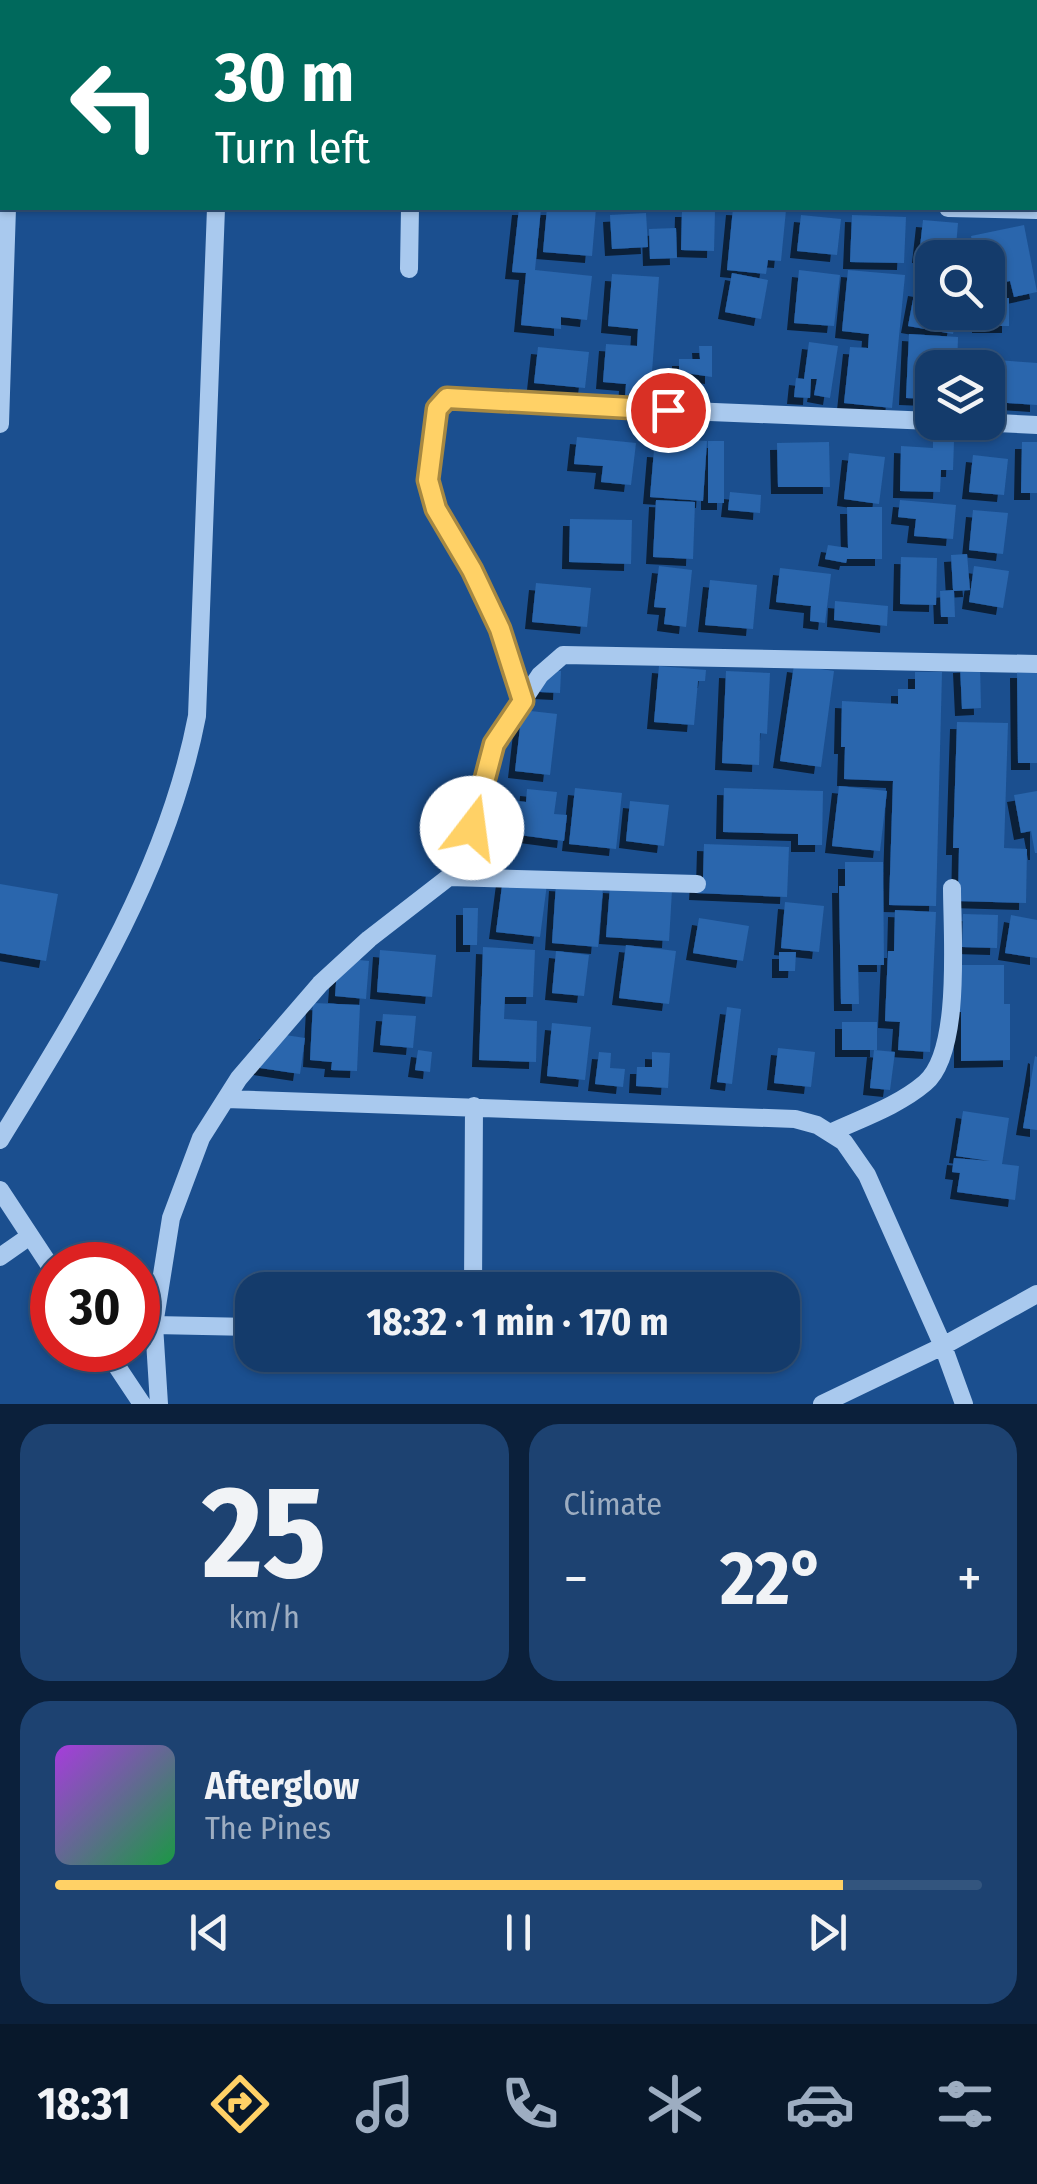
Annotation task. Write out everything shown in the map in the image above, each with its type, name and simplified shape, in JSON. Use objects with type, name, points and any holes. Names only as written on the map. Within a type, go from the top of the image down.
[{"type":"street","points":[[0,424],[7,210]]},
{"type":"street","points":[[0,1140],[84,1003],[138,899],[187,766],[197,716],[216,210]]},
{"type":"street","points":[[409,269],[410,210]]},
{"type":"street","points":[[523,701],[500,629],[472,570],[436,509],[428,480],[437,409],[447,398],[915,420]]},
{"type":"street","points":[[1005,423],[1037,425]]},
{"type":"street","points":[[160,1285],[170,1218],[201,1138],[239,1078],[320,984],[369,939],[449,877],[472,828],[494,744],[540,675],[563,655],[1037,664]]},
{"type":"street","points":[[449,877],[697,884]]},
{"type":"street","points":[[830,1133],[898,1101],[929,1080],[944,1050],[953,992],[952,888]]},
{"type":"street","points":[[226,1099],[795,1119],[818,1125],[844,1142],[867,1175],[944,1346],[964,1404]]},
{"type":"street","points":[[473,1272],[474,1106]]},
{"type":"street","points":[[0,1190],[34,1242]]},
{"type":"street","points":[[0,1256],[30,1236]]},
{"type":"street","points":[[822,1404],[944,1346],[1037,1294]]},
{"type":"street","points":[[160,1325],[235,1327]]},
{"type":"street","points":[[121,1372],[142,1404]]},
{"type":"street","points":[[157,1372],[159,1404]]},
{"type":"building","points":[[519,210],[541,210],[535,270],[592,276],[587,320],[561,317],[561,329],[521,325],[526,273],[512,272]]},
{"type":"building","points":[[547,210],[596,210],[592,256],[543,252]]},
{"type":"building","points":[[682,210],[715,210],[714,251],[681,250]]},
{"type":"building","points":[[733,210],[786,210],[781,261],[768,260],[766,274],[727,270]]},
{"type":"building","points":[[646,213],[648,247],[612,249],[610,215]]},
{"type":"building","points":[[801,215],[841,219],[837,255],[797,251]]},
{"type":"building","points":[[852,215],[906,217],[904,263],[850,262]]},
{"type":"building","points":[[923,220],[958,223],[957,240],[921,240]]},
{"type":"building","points":[[1024,225],[1037,292],[1014,297],[1010,281],[1005,282],[1005,240],[972,240],[971,236]]},
{"type":"building","points":[[676,228],[677,258],[650,259],[649,229]]},
{"type":"building","points":[[799,270],[840,275],[834,326],[794,323]]},
{"type":"building","points":[[848,270],[905,275],[892,408],[844,403],[850,347],[868,348],[869,334],[842,331]]},
{"type":"building","points":[[732,273],[768,280],[761,319],[725,312]]},
{"type":"building","points":[[612,274],[659,277],[650,399],[625,398],[626,384],[603,382],[606,344],[637,346],[638,329],[608,326]]},
{"type":"building","points":[[915,289],[915,327],[908,326]]},
{"type":"building","points":[[1005,298],[1009,298],[1009,326],[1005,326]]},
{"type":"building","points":[[909,334],[958,337],[958,350],[915,350],[915,398],[906,398]]},
{"type":"building","points":[[809,342],[838,346],[830,398],[814,395],[817,379],[811,379],[810,398],[794,397],[796,378],[804,379]]},
{"type":"building","points":[[699,346],[712,346],[712,377],[679,372],[679,359],[700,359]]},
{"type":"building","points":[[538,347],[589,352],[585,388],[534,383]]},
{"type":"building","points":[[1005,361],[1037,363],[1037,405],[1005,403]]},
{"type":"building","points":[[577,437],[636,443],[631,485],[601,482],[603,466],[574,464]]},
{"type":"building","points":[[671,439],[707,441],[703,501],[650,497],[654,450],[670,451]]},
{"type":"building","points":[[708,441],[724,441],[724,503],[708,503]]},
{"type":"building","points":[[933,441],[954,441],[953,470],[941,470],[940,492],[900,491],[901,446],[933,448]]},
{"type":"building","points":[[829,442],[830,487],[778,487],[777,443]]},
{"type":"building","points":[[1022,442],[1037,442],[1037,493],[1021,493]]},
{"type":"building","points":[[849,453],[885,457],[879,504],[844,499]]},
{"type":"building","points":[[973,455],[1008,459],[1004,495],[969,492]]},
{"type":"building","points":[[730,492],[761,495],[760,513],[728,510]]},
{"type":"building","points":[[656,500],[695,502],[693,559],[653,557]]},
{"type":"building","points":[[900,500],[956,505],[953,539],[914,536],[916,519],[898,517]]},
{"type":"building","points":[[847,507],[882,507],[882,559],[847,559],[846,563],[825,559],[828,545],[848,548]]},
{"type":"building","points":[[973,510],[1008,513],[1003,554],[969,550]]},
{"type":"building","points":[[570,519],[632,520],[631,564],[569,562]]},
{"type":"building","points":[[967,554],[970,590],[954,591],[955,617],[941,617],[940,591],[953,590],[951,555]]},
{"type":"building","points":[[901,557],[937,558],[936,605],[900,604]]},
{"type":"building","points":[[659,566],[692,570],[686,627],[664,624],[666,608],[654,607]]},
{"type":"building","points":[[974,566],[1009,571],[1003,608],[969,602]]},
{"type":"building","points":[[780,568],[831,574],[825,623],[810,621],[811,606],[776,602]]},
{"type":"building","points":[[710,580],[757,585],[753,629],[705,625]]},
{"type":"building","points":[[536,583],[591,588],[587,627],[532,622]]},
{"type":"building","points":[[835,601],[888,606],[887,626],[834,620]]},
{"type":"building","points":[[794,665],[834,671],[821,767],[780,761]]},
{"type":"building","points":[[980,665],[981,708],[962,709],[960,666]]},
{"type":"building","points":[[659,666],[706,670],[705,681],[698,681],[694,725],[654,722]]},
{"type":"building","points":[[541,670],[561,671],[560,693],[540,692]]},
{"type":"building","points":[[726,671],[770,673],[767,734],[760,733],[759,765],[722,763]]},
{"type":"building","points":[[1017,671],[1037,671],[1037,763],[1018,763]]},
{"type":"building","points":[[915,672],[942,672],[936,906],[889,905],[893,781],[844,779],[845,747],[841,747],[842,701],[898,704],[898,689],[915,689]]},
{"type":"building","points":[[522,710],[557,714],[550,775],[515,771]]},
{"type":"building","points":[[957,722],[1008,723],[1004,848],[1027,849],[1026,903],[958,901],[959,848],[953,848]]},
{"type":"building","points":[[839,786],[887,791],[880,851],[832,846]]},
{"type":"building","points":[[575,788],[622,793],[616,849],[569,844]]},
{"type":"building","points":[[724,788],[823,791],[822,845],[798,845],[798,834],[723,832]]},
{"type":"building","points":[[527,789],[557,792],[554,814],[567,815],[564,841],[489,831],[494,798],[526,802]]},
{"type":"building","points":[[1037,791],[1035,853],[1031,831],[1021,833],[1014,795]]},
{"type":"building","points":[[630,801],[669,805],[664,846],[626,841]]},
{"type":"building","points":[[704,844],[789,847],[787,897],[696,893],[697,878],[703,878]]},
{"type":"building","points":[[845,862],[883,862],[884,965],[858,965],[859,1004],[841,1004],[839,886],[845,886]]},
{"type":"building","points":[[503,878],[547,884],[540,937],[496,932]]},
{"type":"building","points":[[0,884],[58,894],[46,961],[0,953]]},
{"type":"building","points":[[556,884],[603,887],[598,947],[552,943]]},
{"type":"building","points":[[610,886],[672,890],[669,941],[606,937]]},
{"type":"building","points":[[785,902],[824,906],[819,952],[781,948]]},
{"type":"building","points":[[463,908],[478,908],[477,945],[463,945]]},
{"type":"building","points":[[895,910],[936,912],[930,1052],[898,1050],[900,1022],[885,1021],[888,951],[894,951]]},
{"type":"building","points":[[963,914],[998,915],[997,948],[962,947]]},
{"type":"building","points":[[1011,915],[1037,920],[1037,958],[1005,953]]},
{"type":"building","points":[[699,918],[749,926],[743,961],[693,953]]},
{"type":"building","points":[[626,945],[676,951],[669,1004],[619,998]]},
{"type":"building","points":[[483,947],[535,950],[533,997],[505,997],[504,1019],[537,1021],[536,1062],[479,1060]]},
{"type":"building","points":[[380,950],[436,955],[432,997],[377,992]]},
{"type":"building","points":[[556,951],[589,955],[584,996],[552,993]]},
{"type":"building","points":[[779,952],[796,952],[795,971],[779,971]]},
{"type":"building","points":[[338,958],[369,961],[366,999],[335,996]]},
{"type":"building","points":[[953,965],[1004,965],[1004,1004],[1010,1004],[1010,1060],[961,1061],[961,1012],[954,1012]]},
{"type":"building","points":[[313,1003],[360,1005],[357,1071],[331,1070],[332,1062],[310,1060]]},
{"type":"building","points":[[727,1007],[741,1009],[732,1084],[717,1082]]},
{"type":"building","points":[[383,1014],[416,1016],[413,1048],[380,1045]]},
{"type":"building","points":[[842,1022],[877,1022],[877,1050],[842,1050]]},
{"type":"building","points":[[552,1023],[591,1027],[585,1080],[547,1076]]},
{"type":"building","points":[[266,1032],[305,1038],[300,1074],[260,1068]]},
{"type":"building","points":[[778,1048],[815,1052],[811,1087],[774,1083]]},
{"type":"building","points":[[418,1050],[432,1052],[430,1072],[415,1070]]},
{"type":"building","points":[[874,1050],[895,1052],[890,1090],[870,1088]]},
{"type":"building","points":[[599,1052],[611,1053],[610,1068],[625,1069],[623,1087],[595,1084]]},
{"type":"building","points":[[652,1052],[670,1053],[668,1088],[636,1086],[637,1067],[652,1067]]},
{"type":"building","points":[[1037,1057],[1037,1130],[1023,1128]]},
{"type":"building","points":[[963,1111],[1009,1118],[1002,1164],[1019,1166],[1015,1200],[957,1192],[960,1173],[952,1172],[954,1158],[990,1161],[956,1156]]},
{"type":"route","points":[[472,828],[494,744],[523,701],[500,629],[472,570],[436,509],[428,480],[437,409],[447,398],[668,410]]}]
